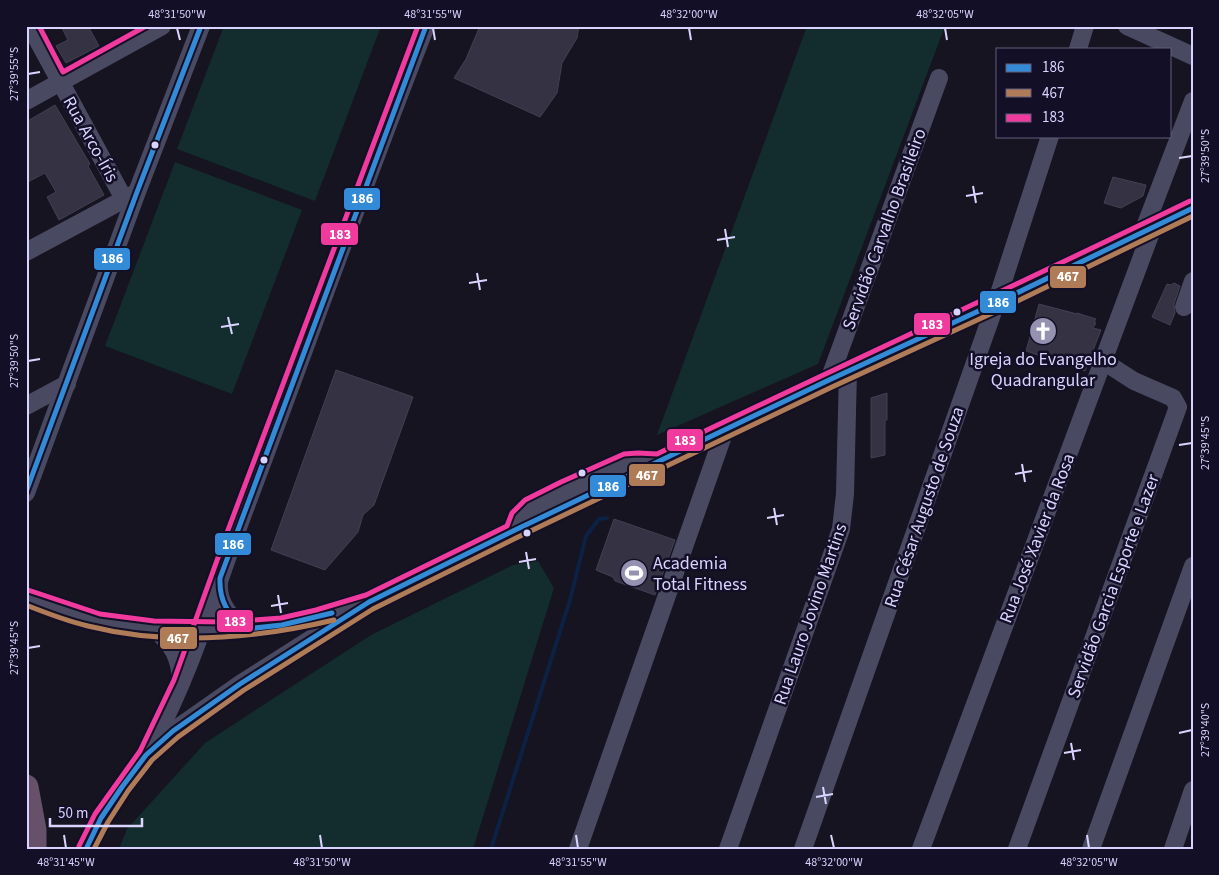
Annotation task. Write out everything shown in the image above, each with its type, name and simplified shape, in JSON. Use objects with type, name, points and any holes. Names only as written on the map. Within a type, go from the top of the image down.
[{"type":"highway","points":[[26,787],[34,830],[34,849]]},
{"type":"street","name":"Rua Arco-Íris","points":[[30,26],[60,82],[131,196]]},
{"type":"street","points":[[26,101],[162,26]]},
{"type":"street","points":[[26,493],[67,384],[131,196],[201,26]]},
{"type":"street","points":[[86,849],[101,818],[146,755],[182,683],[426,26]]},
{"type":"street","points":[[1078,48],[1085,26]]},
{"type":"street","points":[[1127,26],[1193,56]]},
{"type":"street","name":"Servidão Carvalho Brasileiro","points":[[829,380],[939,78]]},
{"type":"street","name":"Rua José Xavier da Rosa","points":[[921,849],[1103,361],[1193,101]]},
{"type":"street","name":"Rua César Augusto de Souza","points":[[804,849],[996,303],[1049,138]]},
{"type":"street","points":[[26,252],[131,196]]},
{"type":"street","points":[[146,755],[202,709],[369,602],[513,531],[1193,208]]},
{"type":"street","points":[[1184,307],[1193,281]]},
{"type":"street","name":"Servidão Garcia Esporte e Lazer","points":[[1018,849],[1178,407],[1172,398],[1134,381],[1103,361]]},
{"type":"street","name":"Rua Lauro Jovino Martins","points":[[728,849],[841,529],[845,494],[848,371]]},
{"type":"street","points":[[26,406],[67,384]]},
{"type":"street","points":[[578,849],[725,430]]},
{"type":"street","points":[[1091,849],[1193,566]]},
{"type":"street","points":[[220,578],[218,590],[222,602],[232,618],[246,629]]},
{"type":"street","points":[[26,597],[98,621],[153,628],[202,630],[246,629],[282,625],[369,602]]},
{"type":"street","points":[[153,628],[174,649],[180,665],[182,683]]},
{"type":"street","points":[[1173,849],[1193,790]]},
{"type":"green space","points":[[224,26],[381,26],[315,201],[177,149]]},
{"type":"green space","points":[[807,26],[945,26],[818,364],[657,435]]},
{"type":"green space","points":[[175,162],[302,210],[232,394],[105,346]]},
{"type":"green space","points":[[538,561],[554,588],[473,849],[119,849],[127,829],[205,743],[371,635],[513,565]]},
{"type":"building","points":[[61,26],[88,26],[99,46],[66,63],[56,46],[68,40]]},
{"type":"building","points":[[480,26],[579,26],[577,38],[562,63],[557,93],[540,117],[454,78],[466,59]]},
{"type":"building","points":[[55,105],[90,164],[88,166],[104,195],[59,220],[47,197],[56,192],[45,173],[26,183],[26,122]]},
{"type":"building","points":[[1113,177],[1146,185],[1143,196],[1121,208],[1104,203]]},
{"type":"building","points":[[1174,283],[1180,286],[1174,304],[1175,313],[1170,325],[1152,317],[1167,284],[1171,285]]},
{"type":"building","points":[[1039,304],[1096,319],[1093,328],[1101,330],[1085,371],[1026,351]]},
{"type":"building","points":[[336,370],[413,397],[374,505],[363,515],[358,532],[325,570],[271,550]]},
{"type":"building","points":[[887,393],[885,455],[871,458],[871,398]]},
{"type":"building","points":[[614,519],[675,540],[655,595],[615,581],[613,577],[596,570]]},
{"type":"waterway","points":[[491,849],[570,600],[586,536],[599,519],[607,518]]},
{"type":"transit line","name":"183","points":[[39,26],[63,72],[146,26]]},
{"type":"transit line","name":"186","points":[[26,492],[137,192],[201,26]]},
{"type":"transit line","name":"183","points":[[79,846],[95,814],[140,751],[174,680],[225,538],[418,26]]},
{"type":"transit line","name":"186","points":[[332,613],[282,625],[246,629],[226,607],[221,594],[220,578],[426,26]]},
{"type":"transit line","name":"183","points":[[28,590],[100,614],[154,621],[226,622],[281,618],[366,595],[507,526],[512,513],[525,500],[561,482],[624,454],[657,454],[1190,201]]},
{"type":"transit line","name":"186","points":[[86,849],[101,818],[122,787],[146,755],[173,731],[240,684],[369,602],[513,531],[1193,208]]},
{"type":"transit line","name":"467","points":[[94,849],[108,822],[128,791],[152,760],[178,737],[244,690],[373,609],[516,538],[832,387],[999,310],[1193,216]]},
{"type":"transit line","name":"467","points":[[26,605],[88,626],[118,632],[180,638],[242,636],[304,627],[334,620]]},
{"type":"place","name":"Igreja do Evangelho Quadrangular","points":[[1043,331]]},
{"type":"place","name":"Academia Total Fitness","points":[[634,573]]}]
